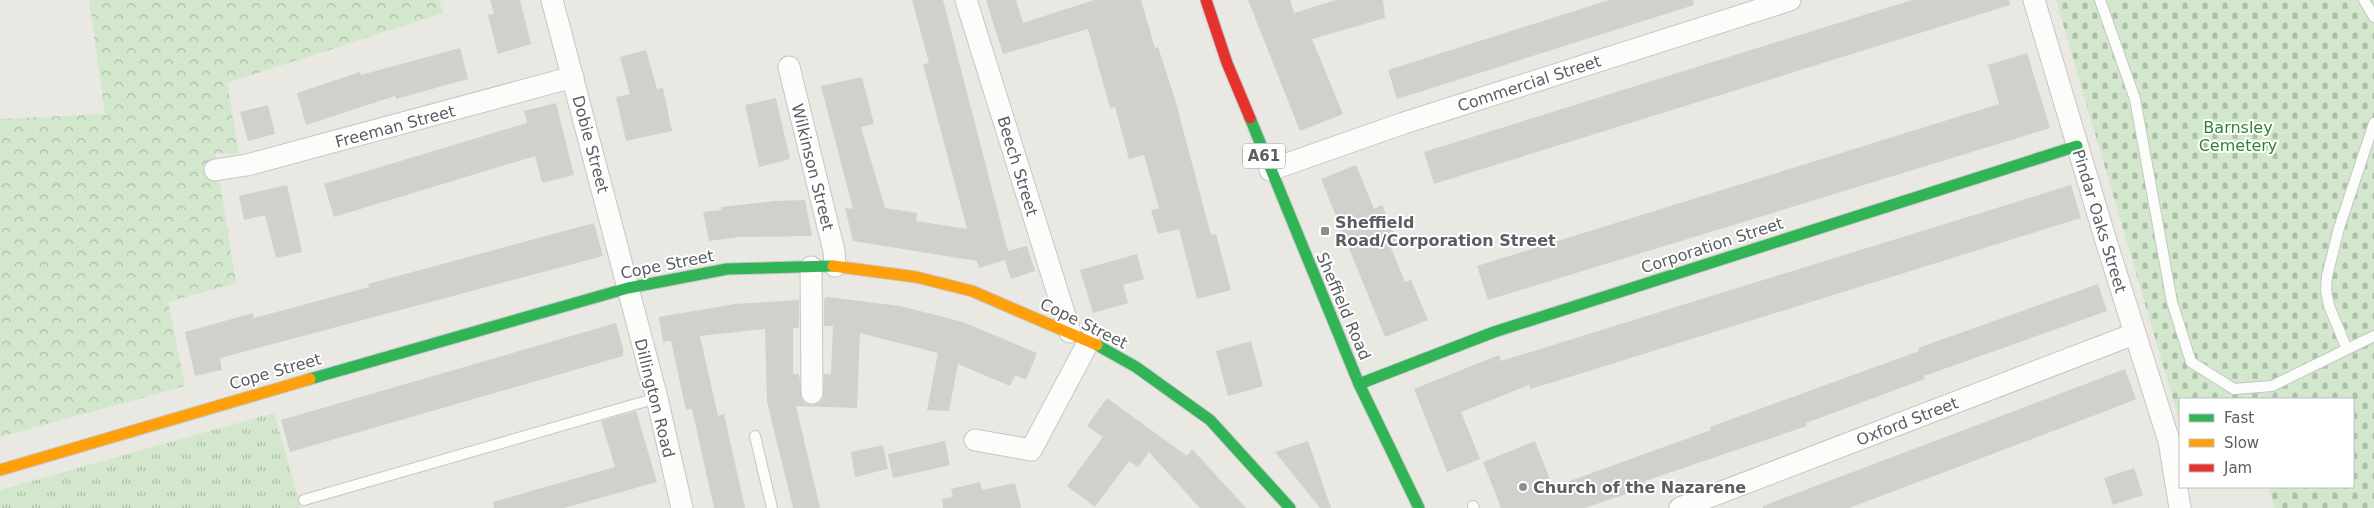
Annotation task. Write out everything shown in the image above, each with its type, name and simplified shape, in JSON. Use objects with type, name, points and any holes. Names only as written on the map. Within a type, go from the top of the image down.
[{"type":"main road","name":"Sheffield Road","points":[[1206,0],[1227,63],[1359,384],[1417,507]]},
{"type":"main road","name":"Corporation Street","points":[[1359,384],[1494,332],[2077,146]]},
{"type":"main road","name":"Cope Street","points":[[0,470],[183,414],[628,288],[726,269],[835,266],[916,277],[972,291],[1079,336],[1136,367],[1210,420],[1290,508]]},
{"type":"street","name":"Dobie Street","points":[[552,0],[628,288]]},
{"type":"street","name":"Beech Street","points":[[966,0],[1079,336]]},
{"type":"street","name":"Commercial Street","points":[[1270,170],[1413,120],[1790,0]]},
{"type":"street","name":"Pindar Oaks Street","points":[[2034,0],[2134,334],[2169,441],[2180,508]]},
{"type":"street","name":"Wilkinson Street","points":[[789,68],[834,251],[835,266]]},
{"type":"street","name":"Freeman Street","points":[[215,170],[247,165],[573,77]]},
{"type":"street","points":[[811,267],[812,393]]},
{"type":"street","name":"Dillington Road","points":[[628,288],[657,398],[682,508]]},
{"type":"street","name":"Oxford Street","points":[[1680,508],[2134,334]]},
{"type":"street","points":[[975,440],[1032,450],[1079,336]]},
{"type":"lane","points":[[2100,0],[2135,98],[2172,302],[2191,362],[2234,390],[2272,386],[2374,336]]},
{"type":"lane","points":[[2364,0],[2374,17]]},
{"type":"lane","points":[[2347,349],[2328,306],[2326,291],[2339,228],[2374,123]]},
{"type":"lane","points":[[304,500],[657,398]]},
{"type":"lane","points":[[755,436],[772,508]]},
{"type":"green space","points":[[89,0],[439,0],[443,13],[227,83],[239,154],[215,153],[236,283],[168,302],[185,386],[0,437],[0,119],[105,114]]},
{"type":"green space","name":"Barnsley Cemetery","points":[[2056,0],[2374,0],[2374,508],[2275,508],[2268,488],[2354,488],[2354,398],[2179,398],[2179,420]]},
{"type":"green space","points":[[274,413],[301,508],[0,508],[0,490]]},
{"type":"building","points":[[490,0],[520,0],[531,44],[498,54],[488,15],[494,14]]},
{"type":"building","points":[[912,0],[943,0],[1008,251],[1027,246],[1035,271],[1011,279],[1005,260],[979,268],[977,261],[853,241],[845,208],[853,209],[821,86],[862,77],[874,124],[861,127],[885,208],[917,213],[916,221],[967,229],[923,64],[929,63]]},
{"type":"building","points":[[986,0],[1016,0],[1023,23],[1094,0],[1141,0],[1155,48],[1158,47],[1175,99],[1211,235],[1216,234],[1231,290],[1197,299],[1179,229],[1158,234],[1151,210],[1159,208],[1144,155],[1129,159],[1115,107],[1110,108],[1088,29],[1003,54]]},
{"type":"building","points":[[1248,0],[1290,0],[1294,13],[1336,0],[1383,0],[1385,18],[1312,39],[1343,114],[1300,131]]},
{"type":"building","points":[[1609,0],[1693,0],[1694,5],[1397,99],[1388,70]]},
{"type":"building","points":[[1912,0],[2009,0],[2010,5],[1434,184],[1424,152]]},
{"type":"building","points":[[460,48],[468,79],[396,99],[395,96],[306,125],[297,93],[360,72],[361,75]]},
{"type":"building","points":[[646,50],[657,89],[663,88],[672,131],[626,141],[616,97],[630,94],[620,57]]},
{"type":"building","points":[[2027,53],[2050,128],[1488,300],[1477,266],[1999,104],[1988,65]]},
{"type":"building","points":[[776,98],[790,159],[759,167],[745,105]]},
{"type":"building","points":[[556,103],[574,175],[542,183],[535,156],[334,217],[324,184],[527,123],[524,111]]},
{"type":"building","points":[[268,105],[275,134],[248,141],[240,112]]},
{"type":"building","points":[[1356,165],[1374,209],[1382,205],[1398,243],[1390,246],[1405,282],[1411,280],[1428,320],[1385,337],[1321,179]]},
{"type":"building","points":[[287,185],[302,252],[276,258],[265,215],[244,220],[239,196]]},
{"type":"building","points":[[2071,185],[2081,218],[1560,380],[1530,389],[1529,385],[1461,412],[1480,459],[1447,472],[1414,389],[1499,355],[1501,361]]},
{"type":"building","points":[[805,200],[812,236],[739,237],[709,241],[703,212],[721,210],[721,207]]},
{"type":"building","points":[[594,223],[603,256],[220,358],[222,370],[195,376],[185,332],[253,313],[254,318],[369,287],[368,284]]},
{"type":"building","points":[[1137,254],[1144,279],[1123,285],[1128,303],[1093,313],[1080,270]]},
{"type":"building","points":[[2098,284],[2107,311],[1924,376],[1925,379],[1806,423],[1807,426],[1645,481],[1647,487],[1585,508],[1501,508],[1483,462],[1535,441],[1553,487],[1711,430],[1710,427],[1919,351],[1918,348]]},
{"type":"building","points":[[827,297],[900,306],[963,322],[1037,353],[1026,380],[1015,375],[1010,386],[958,364],[949,411],[927,410],[938,353],[860,333],[857,408],[796,406],[820,508],[793,508],[767,402],[765,329],[700,336],[718,416],[724,414],[745,508],[714,508],[692,409],[686,410],[671,341],[663,342],[659,317],[735,304],[799,300],[799,328],[793,328],[793,374],[799,374],[802,400],[806,404],[813,405],[823,399],[824,374],[831,374],[833,326],[824,326],[824,299]]},
{"type":"building","points":[[616,323],[623,348],[623,356],[290,452],[281,420]]},
{"type":"building","points":[[1251,341],[1263,386],[1228,396],[1216,351]]},
{"type":"building","points":[[2125,369],[2136,399],[2106,411],[1849,508],[1763,508],[1763,506]]},
{"type":"building","points":[[1107,398],[1187,456],[1192,449],[1246,508],[1200,508],[1149,452],[1138,467],[1129,461],[1095,507],[1067,486],[1103,437],[1087,426]]},
{"type":"building","points":[[636,411],[657,482],[564,508],[494,508],[493,502],[615,467],[601,421]]},
{"type":"building","points":[[945,441],[950,465],[893,478],[888,454]]},
{"type":"building","points":[[1308,441],[1331,508],[1320,508],[1275,452]]},
{"type":"building","points":[[883,445],[888,469],[855,477],[851,452]]},
{"type":"building","points":[[2134,468],[2143,495],[2113,505],[2104,478]]},
{"type":"building","points":[[980,482],[982,490],[1015,483],[1021,508],[943,508],[942,499],[953,497],[951,489]]},
{"type":"traffic: fast","points":[[1250,118],[1359,384],[1419,508]]},
{"type":"traffic: fast","points":[[1359,384],[1494,332],[2077,146]]},
{"type":"traffic: fast","points":[[310,379],[628,288],[727,269],[833,266]]},
{"type":"traffic: fast","points":[[1097,345],[1136,367],[1210,420],[1290,508]]},
{"type":"traffic: slow","points":[[833,266],[916,277],[972,291],[1097,345]]},
{"type":"traffic: slow","points":[[0,470],[310,379]]},
{"type":"traffic: jam","points":[[1206,0],[1227,63],[1250,118]]},
{"type":"place","name":"Sheffield Road/Corporation Street","points":[[1325,231]]},
{"type":"place","name":"Church of the Nazarene","points":[[1523,487]]}]
